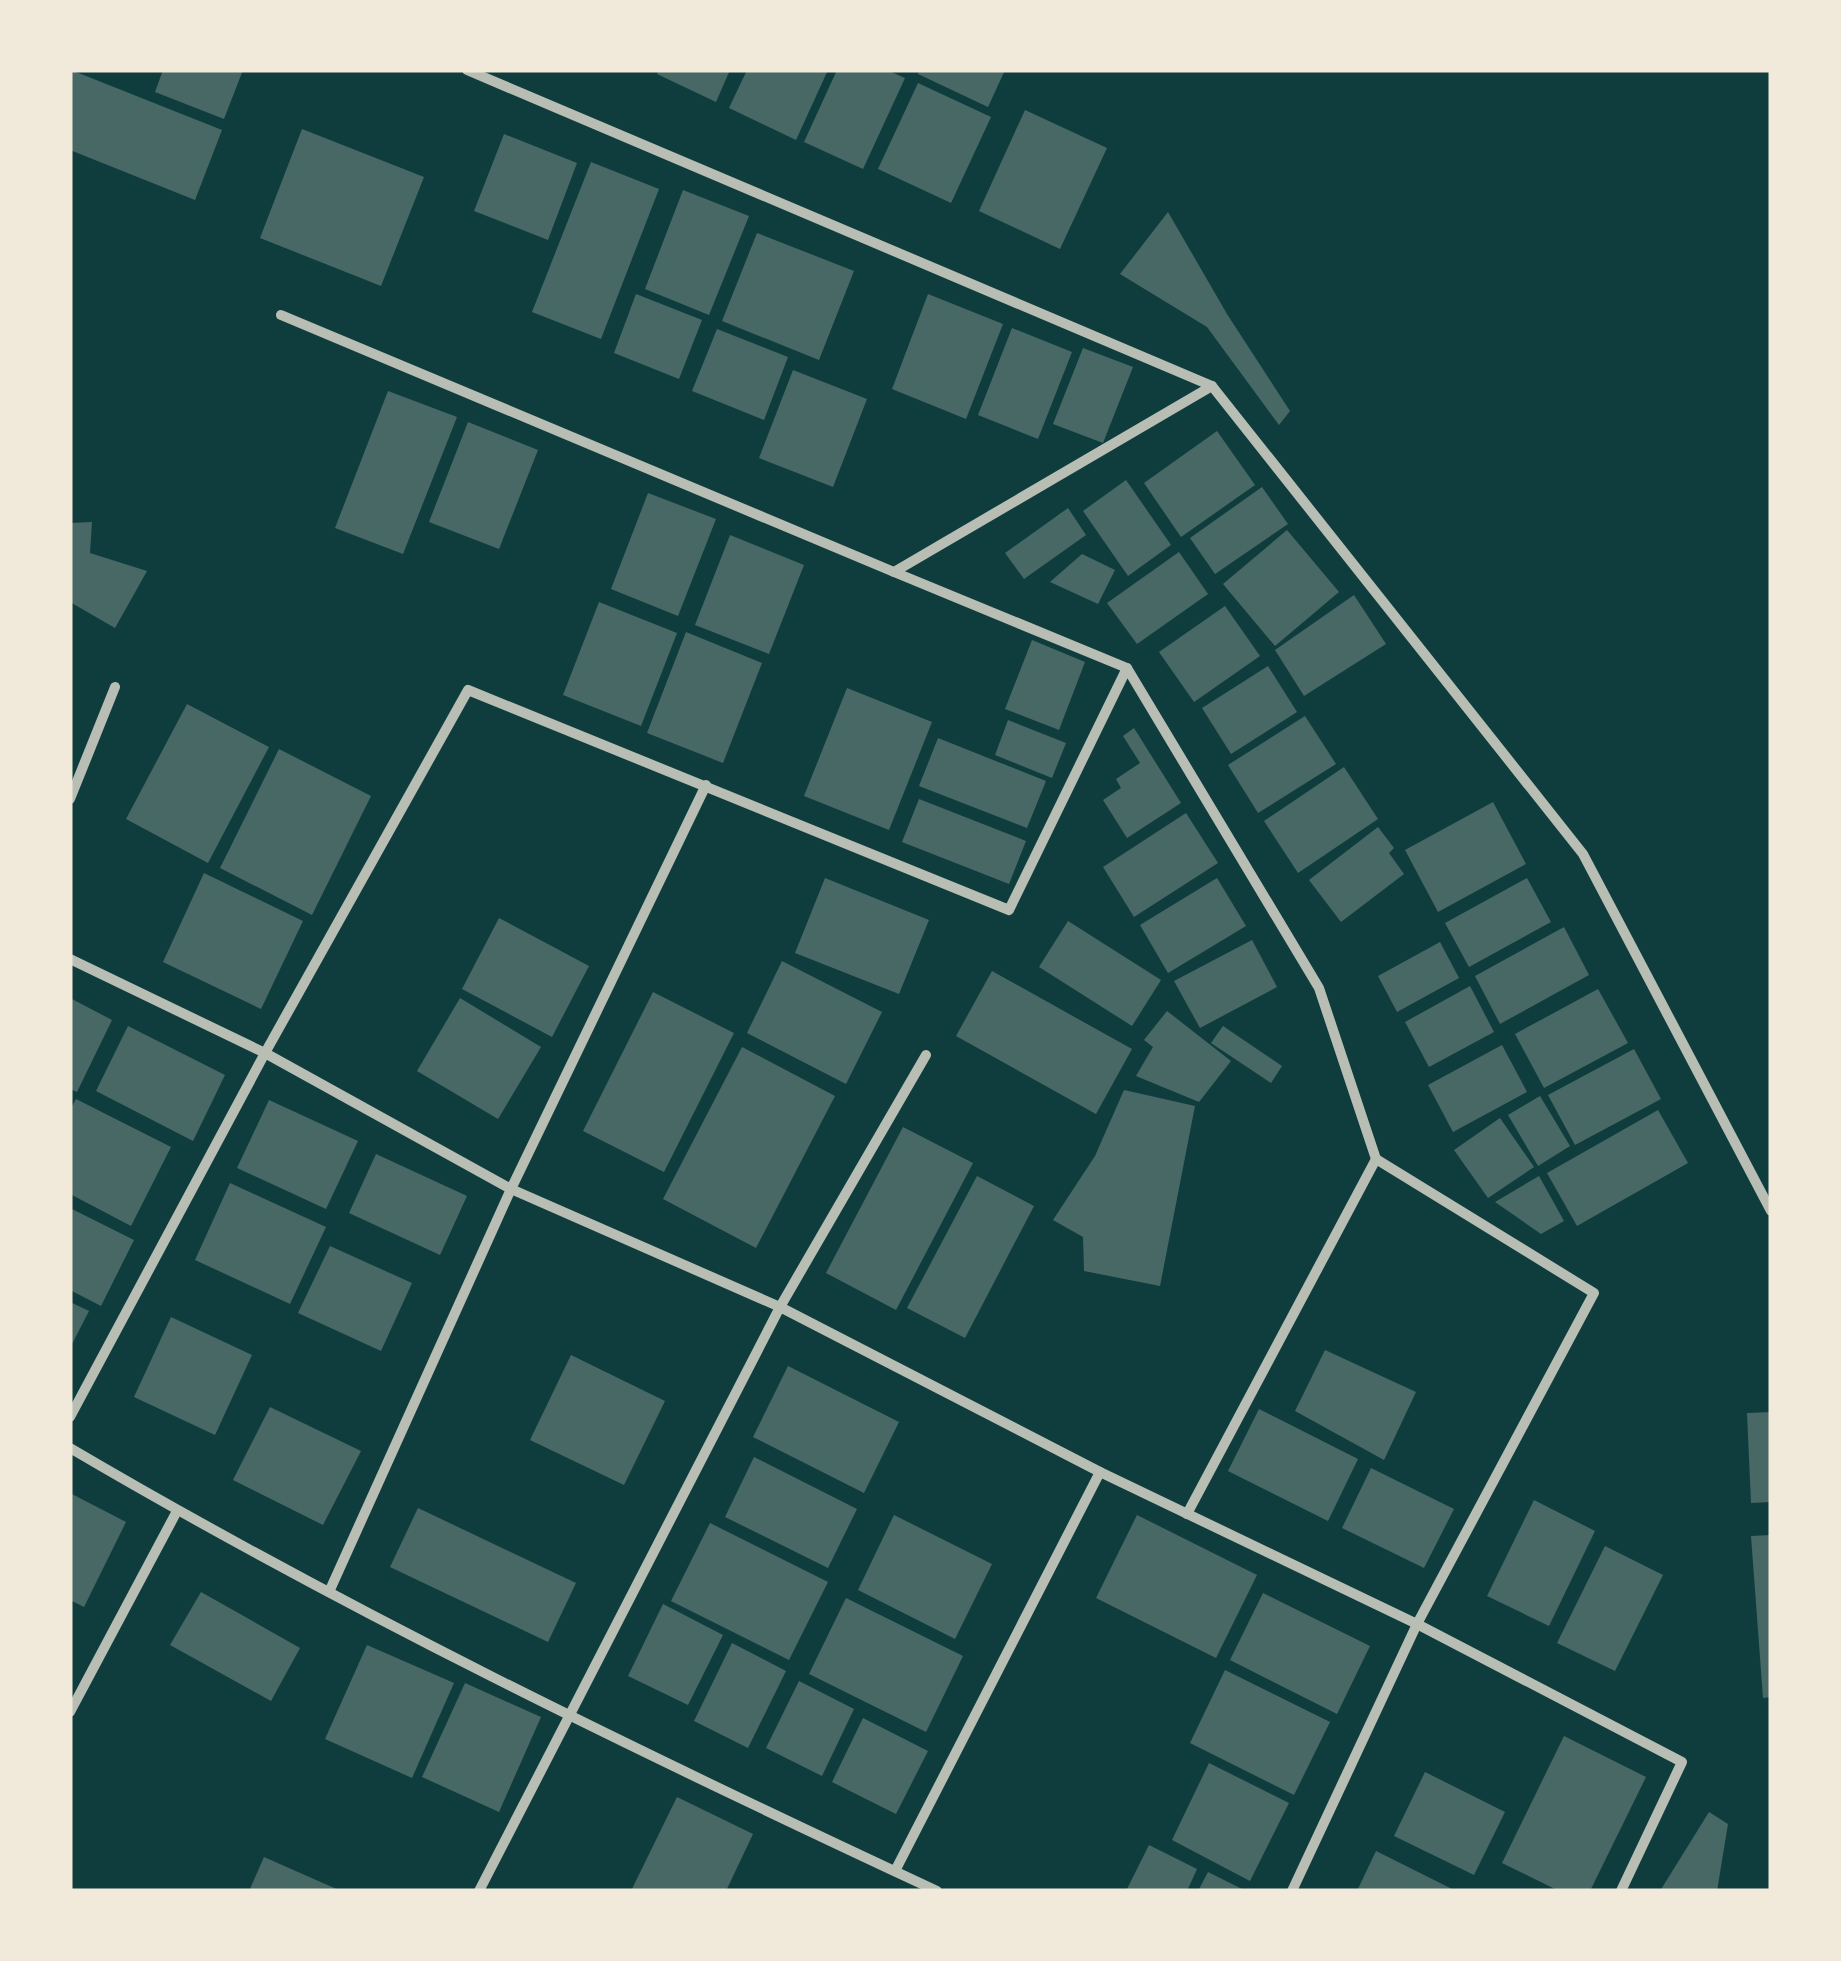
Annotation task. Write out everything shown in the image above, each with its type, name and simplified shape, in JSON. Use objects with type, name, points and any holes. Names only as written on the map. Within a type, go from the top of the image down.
[{"type":"street","points":[[467,70],[1212,386],[1584,854],[1771,1211]]},
{"type":"street","points":[[281,315],[1127,668],[1319,988],[1376,1159],[1594,1293],[1417,1624],[1292,1891]]},
{"type":"street","points":[[894,572],[1212,386]]},
{"type":"street","points":[[70,1417],[264,1054],[468,690],[1010,910],[1127,668]]},
{"type":"street","points":[[70,799],[115,687]]},
{"type":"street","points":[[329,1592],[512,1188],[706,785]]},
{"type":"street","points":[[70,959],[264,1054],[512,1188],[780,1307],[1100,1472],[1417,1624],[1682,1762],[1621,1891]]},
{"type":"street","points":[[479,1891],[780,1307],[926,1055]]},
{"type":"street","points":[[1187,1514],[1376,1159]]},
{"type":"street","points":[[70,1448],[177,1511],[329,1592],[937,1891]]},
{"type":"street","points":[[895,1871],[1100,1472]]},
{"type":"street","points":[[70,1712],[177,1511]]},
{"type":"building","points":[[71,70],[222,130],[195,200],[70,150]]},
{"type":"building","points":[[163,70],[243,70],[224,119],[155,92]]},
{"type":"building","points":[[659,70],[730,70],[716,102],[657,74]]},
{"type":"building","points":[[747,70],[828,70],[796,140],[729,108]]},
{"type":"building","points":[[837,70],[887,70],[905,78],[863,169],[804,142]]},
{"type":"building","points":[[919,70],[1005,70],[988,107],[918,74]]},
{"type":"building","points":[[918,83],[991,117],[951,203],[878,169]]},
{"type":"building","points":[[1025,110],[1107,148],[1060,249],[979,211]]},
{"type":"building","points":[[302,129],[424,177],[381,286],[260,238]]},
{"type":"building","points":[[504,134],[577,163],[548,240],[474,211]]},
{"type":"building","points":[[591,162],[659,189],[601,339],[532,312]]},
{"type":"building","points":[[683,190],[749,216],[709,315],[645,289]]},
{"type":"building","points":[[1168,212],[1227,314],[1290,411],[1279,425],[1207,327],[1120,274]]},
{"type":"building","points":[[757,233],[854,271],[819,360],[722,321]]},
{"type":"building","points":[[636,294],[702,320],[679,379],[614,353]]},
{"type":"building","points":[[928,294],[1003,324],[966,419],[892,389]]},
{"type":"building","points":[[1012,328],[1072,352],[1038,439],[978,415]]},
{"type":"building","points":[[717,329],[788,357],[764,420],[692,391]]},
{"type":"building","points":[[1083,348],[1133,367],[1103,443],[1053,424]]},
{"type":"building","points":[[793,370],[867,399],[833,487],[759,458]]},
{"type":"building","points":[[388,391],[457,417],[403,554],[335,528]]},
{"type":"building","points":[[468,422],[538,450],[499,549],[429,522]]},
{"type":"building","points":[[1217,431],[1255,485],[1181,537],[1144,483]]},
{"type":"building","points":[[1126,480],[1171,545],[1128,576],[1083,511]]},
{"type":"building","points":[[1262,487],[1288,524],[1215,574],[1190,538]]},
{"type":"building","points":[[648,493],[716,519],[678,616],[611,589]]},
{"type":"building","points":[[1068,508],[1086,535],[1024,579],[1005,553]]},
{"type":"building","points":[[92,522],[90,553],[147,571],[115,628],[70,602],[70,523]]},
{"type":"building","points":[[1287,530],[1339,592],[1275,646],[1223,584]]},
{"type":"building","points":[[730,535],[804,565],[769,654],[695,625]]},
{"type":"building","points":[[1179,552],[1208,594],[1137,644],[1107,603]]},
{"type":"building","points":[[1082,554],[1115,570],[1098,604],[1050,582]]},
{"type":"building","points":[[1354,595],[1386,644],[1304,696],[1275,650]]},
{"type":"building","points":[[599,602],[677,633],[641,726],[563,695]]},
{"type":"building","points":[[1225,606],[1260,656],[1194,702],[1159,652]]},
{"type":"building","points":[[686,632],[762,663],[723,763],[647,733]]},
{"type":"building","points":[[1032,640],[1085,662],[1059,730],[1005,709]]},
{"type":"building","points":[[1268,666],[1297,712],[1231,754],[1202,708]]},
{"type":"building","points":[[847,688],[932,722],[889,830],[804,796]]},
{"type":"building","points":[[187,704],[269,747],[208,863],[126,819]]},
{"type":"building","points":[[1305,716],[1336,764],[1258,813],[1228,765]]},
{"type":"building","points":[[1008,720],[1066,743],[1052,778],[995,755]]},
{"type":"building","points":[[1134,728],[1181,803],[1127,838],[1103,800],[1121,788],[1116,779],[1140,763],[1123,736]]},
{"type":"building","points":[[938,738],[1046,781],[1027,828],[919,786]]},
{"type":"building","points":[[279,749],[371,796],[312,915],[220,868]]},
{"type":"building","points":[[1344,767],[1378,819],[1298,873],[1264,821]]},
{"type":"building","points":[[919,799],[1026,841],[1009,884],[902,842]]},
{"type":"building","points":[[1493,802],[1526,864],[1438,912],[1405,850]]},
{"type":"building","points":[[1186,813],[1218,863],[1134,917],[1103,867]]},
{"type":"building","points":[[1378,827],[1394,848],[1389,853],[1404,874],[1341,922],[1309,880]]},
{"type":"building","points":[[204,873],[303,921],[261,1009],[163,962]]},
{"type":"building","points":[[825,878],[929,920],[899,994],[795,953]]},
{"type":"building","points":[[1217,878],[1246,926],[1168,973],[1140,925]]},
{"type":"building","points":[[1527,878],[1551,922],[1469,967],[1445,923]]},
{"type":"building","points":[[499,918],[589,966],[552,1037],[462,989]]},
{"type":"building","points":[[1068,921],[1161,980],[1132,1026],[1039,967]]},
{"type":"building","points":[[1564,927],[1589,975],[1500,1024],[1475,976]]},
{"type":"building","points":[[1252,940],[1277,987],[1200,1028],[1174,981]]},
{"type":"building","points":[[1440,942],[1459,978],[1397,1012],[1378,976]]},
{"type":"building","points":[[782,961],[882,1012],[846,1084],[747,1033]]},
{"type":"building","points":[[992,971],[1132,1049],[1096,1114],[956,1036]]},
{"type":"building","points":[[1470,986],[1494,1032],[1429,1067],[1405,1022]]},
{"type":"building","points":[[1598,989],[1628,1043],[1544,1088],[1515,1034]]},
{"type":"building","points":[[653,992],[734,1033],[664,1172],[583,1131]]},
{"type":"building","points":[[70,998],[112,1020],[77,1092],[70,1089]]},
{"type":"building","points":[[460,998],[541,1047],[498,1119],[417,1071]]},
{"type":"building","points":[[1167,1011],[1231,1061],[1199,1102],[1136,1076],[1153,1047],[1144,1040]]},
{"type":"building","points":[[128,1026],[225,1075],[193,1141],[96,1091]]},
{"type":"building","points":[[1223,1026],[1282,1066],[1271,1083],[1211,1043]]},
{"type":"building","points":[[1502,1045],[1527,1092],[1453,1132],[1428,1085]]},
{"type":"building","points":[[742,1047],[835,1096],[756,1248],[663,1199]]},
{"type":"building","points":[[1634,1049],[1661,1099],[1575,1145],[1548,1095]]},
{"type":"building","points":[[1124,1090],[1195,1106],[1160,1286],[1084,1271],[1083,1237],[1053,1220],[1095,1156]]},
{"type":"building","points":[[1540,1096],[1570,1146],[1538,1166],[1508,1115]]},
{"type":"building","points":[[76,1099],[171,1147],[131,1226],[70,1194],[70,1110]]},
{"type":"building","points":[[269,1100],[358,1141],[326,1209],[237,1168]]},
{"type":"building","points":[[1658,1110],[1688,1163],[1577,1226],[1547,1173]]},
{"type":"building","points":[[1500,1118],[1534,1167],[1488,1198],[1454,1150]]},
{"type":"building","points":[[903,1127],[973,1163],[896,1310],[826,1273]]},
{"type":"building","points":[[376,1154],[467,1196],[440,1255],[349,1213]]},
{"type":"building","points":[[977,1176],[1034,1206],[965,1338],[907,1308]]},
{"type":"building","points":[[1539,1176],[1564,1221],[1541,1234],[1495,1202]]},
{"type":"building","points":[[230,1183],[326,1227],[290,1304],[195,1260]]},
{"type":"building","points":[[70,1208],[134,1240],[101,1306],[70,1290]]},
{"type":"building","points":[[330,1246],[412,1283],[381,1351],[298,1313]]},
{"type":"building","points":[[70,1302],[89,1311],[70,1348]]},
{"type":"building","points":[[171,1317],[252,1355],[215,1435],[134,1397]]},
{"type":"building","points":[[1325,1350],[1416,1392],[1384,1460],[1295,1411]]},
{"type":"building","points":[[571,1355],[665,1401],[624,1485],[530,1440]]},
{"type":"building","points":[[788,1366],[899,1422],[864,1493],[753,1437]]},
{"type":"building","points":[[270,1407],[361,1451],[323,1525],[233,1480]]},
{"type":"building","points":[[1259,1409],[1358,1459],[1328,1521],[1228,1471]]},
{"type":"building","points":[[1771,1412],[1771,1502],[1751,1503],[1747,1413]]},
{"type":"building","points":[[754,1457],[857,1509],[828,1568],[725,1517]]},
{"type":"building","points":[[1371,1468],[1454,1509],[1424,1568],[1342,1528]]},
{"type":"building","points":[[70,1493],[126,1522],[84,1607],[70,1600]]},
{"type":"building","points":[[1534,1500],[1595,1531],[1549,1626],[1487,1596]]},
{"type":"building","points":[[418,1508],[576,1583],[548,1642],[390,1567]]},
{"type":"building","points":[[894,1515],[992,1564],[955,1639],[858,1590]]},
{"type":"building","points":[[1137,1515],[1257,1575],[1216,1658],[1096,1598]]},
{"type":"building","points":[[710,1523],[828,1582],[789,1660],[671,1601]]},
{"type":"building","points":[[1771,1535],[1771,1697],[1763,1698],[1751,1536]]},
{"type":"building","points":[[1605,1546],[1663,1575],[1615,1671],[1557,1643]]},
{"type":"building","points":[[201,1592],[300,1648],[271,1701],[170,1645]]},
{"type":"building","points":[[1263,1593],[1370,1646],[1337,1714],[1230,1660]]},
{"type":"building","points":[[846,1598],[963,1656],[926,1732],[809,1674]]},
{"type":"building","points":[[663,1604],[723,1635],[688,1705],[628,1676]]},
{"type":"building","points":[[732,1643],[786,1671],[748,1748],[694,1721]]},
{"type":"building","points":[[367,1645],[454,1683],[412,1778],[325,1739]]},
{"type":"building","points":[[1225,1670],[1330,1722],[1294,1795],[1190,1743]]},
{"type":"building","points":[[799,1681],[854,1709],[822,1776],[766,1748]]},
{"type":"building","points":[[465,1683],[541,1717],[499,1812],[422,1777]]},
{"type":"building","points":[[863,1718],[928,1751],[896,1814],[832,1782]]},
{"type":"building","points":[[1564,1736],[1646,1777],[1590,1891],[1559,1891],[1502,1863]]},
{"type":"building","points":[[1209,1763],[1289,1803],[1250,1881],[1172,1840]]},
{"type":"building","points":[[1425,1772],[1505,1812],[1474,1875],[1394,1836]]},
{"type":"building","points":[[677,1797],[753,1834],[726,1891],[631,1891]]},
{"type":"building","points":[[1709,1812],[1728,1824],[1717,1891],[1660,1891]]},
{"type":"building","points":[[1149,1845],[1197,1869],[1187,1891],[1126,1891]]},
{"type":"building","points":[[1376,1851],[1456,1891],[1357,1891]]},
{"type":"building","points":[[264,1857],[341,1891],[249,1891]]},
{"type":"building","points":[[1208,1872],[1246,1891],[1198,1891]]}]
